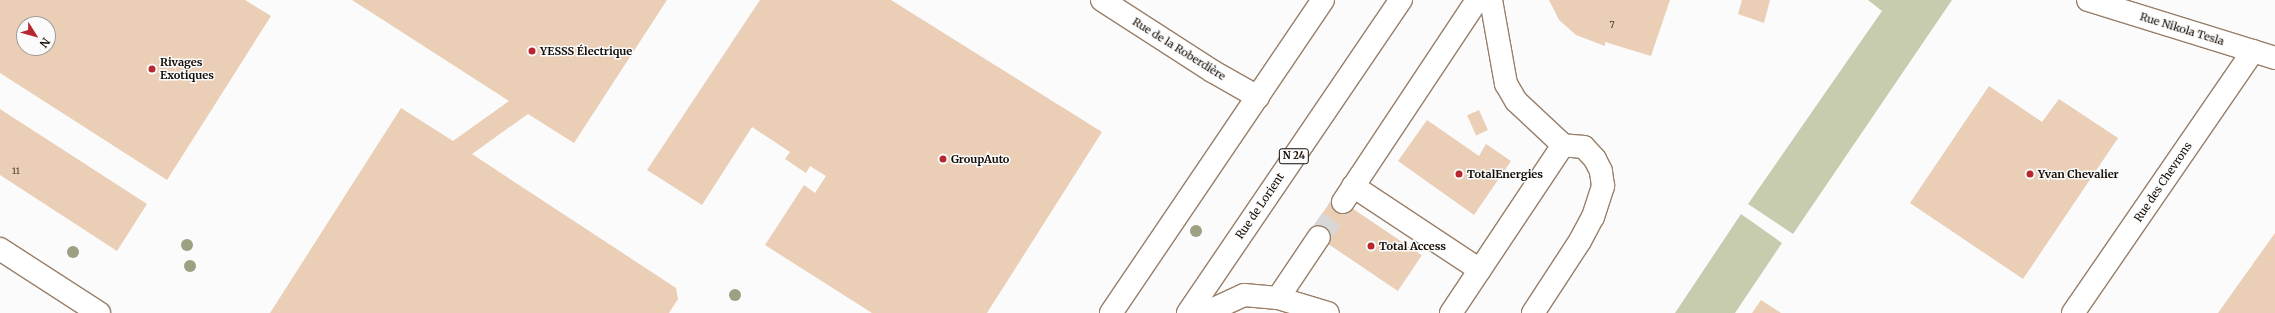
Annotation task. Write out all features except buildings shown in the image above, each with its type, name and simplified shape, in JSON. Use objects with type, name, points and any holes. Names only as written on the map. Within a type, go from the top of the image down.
[{"type":"street","name":"Rue de la Roberdière","points":[[1102,0],[1212,72],[1258,97]]},
{"type":"street","points":[[1111,313],[1323,0]]},
{"type":"street","name":"Rue de Lorient","points":[[1188,313],[1401,0]]},
{"type":"street","points":[[1477,0],[1348,194],[1480,270]]},
{"type":"street","points":[[1491,0],[1501,66],[1506,84],[1516,101],[1563,145],[1584,147],[1601,171],[1603,186],[1594,217],[1533,313]]},
{"type":"street","name":"Rue Nikola Tesla","points":[[2088,0],[2275,58]]},
{"type":"street","name":"Rue des Chevrons","points":[[2074,313],[2253,51]]},
{"type":"street","points":[[1451,313],[1563,145]]},
{"type":"street","points":[[1278,298],[1319,237]]},
{"type":"street","points":[[0,249],[99,313]]},
{"type":"street","points":[[1205,313],[1244,295],[1278,298],[1328,313]]},
{"type":"green space","points":[[1868,0],[1952,0],[1793,234],[1748,204],[1882,11]]},
{"type":"green space","points":[[1741,214],[1782,243],[1735,313],[1675,313]]},
{"type":"tunnel","points":[[1319,237],[1343,202]]},
{"type":"place","name":"YESSS Électrique","points":[[532,51]]},
{"type":"place","name":"Rivages Exotiques","points":[[152,69]]},
{"type":"place","name":"GroupAuto","points":[[943,159]]},
{"type":"place","name":"TotalEnergies","points":[[1459,174]]},
{"type":"place","name":"Yvan Chevalier","points":[[2030,174]]},
{"type":"place","name":"Total Access","points":[[1371,246]]}]
